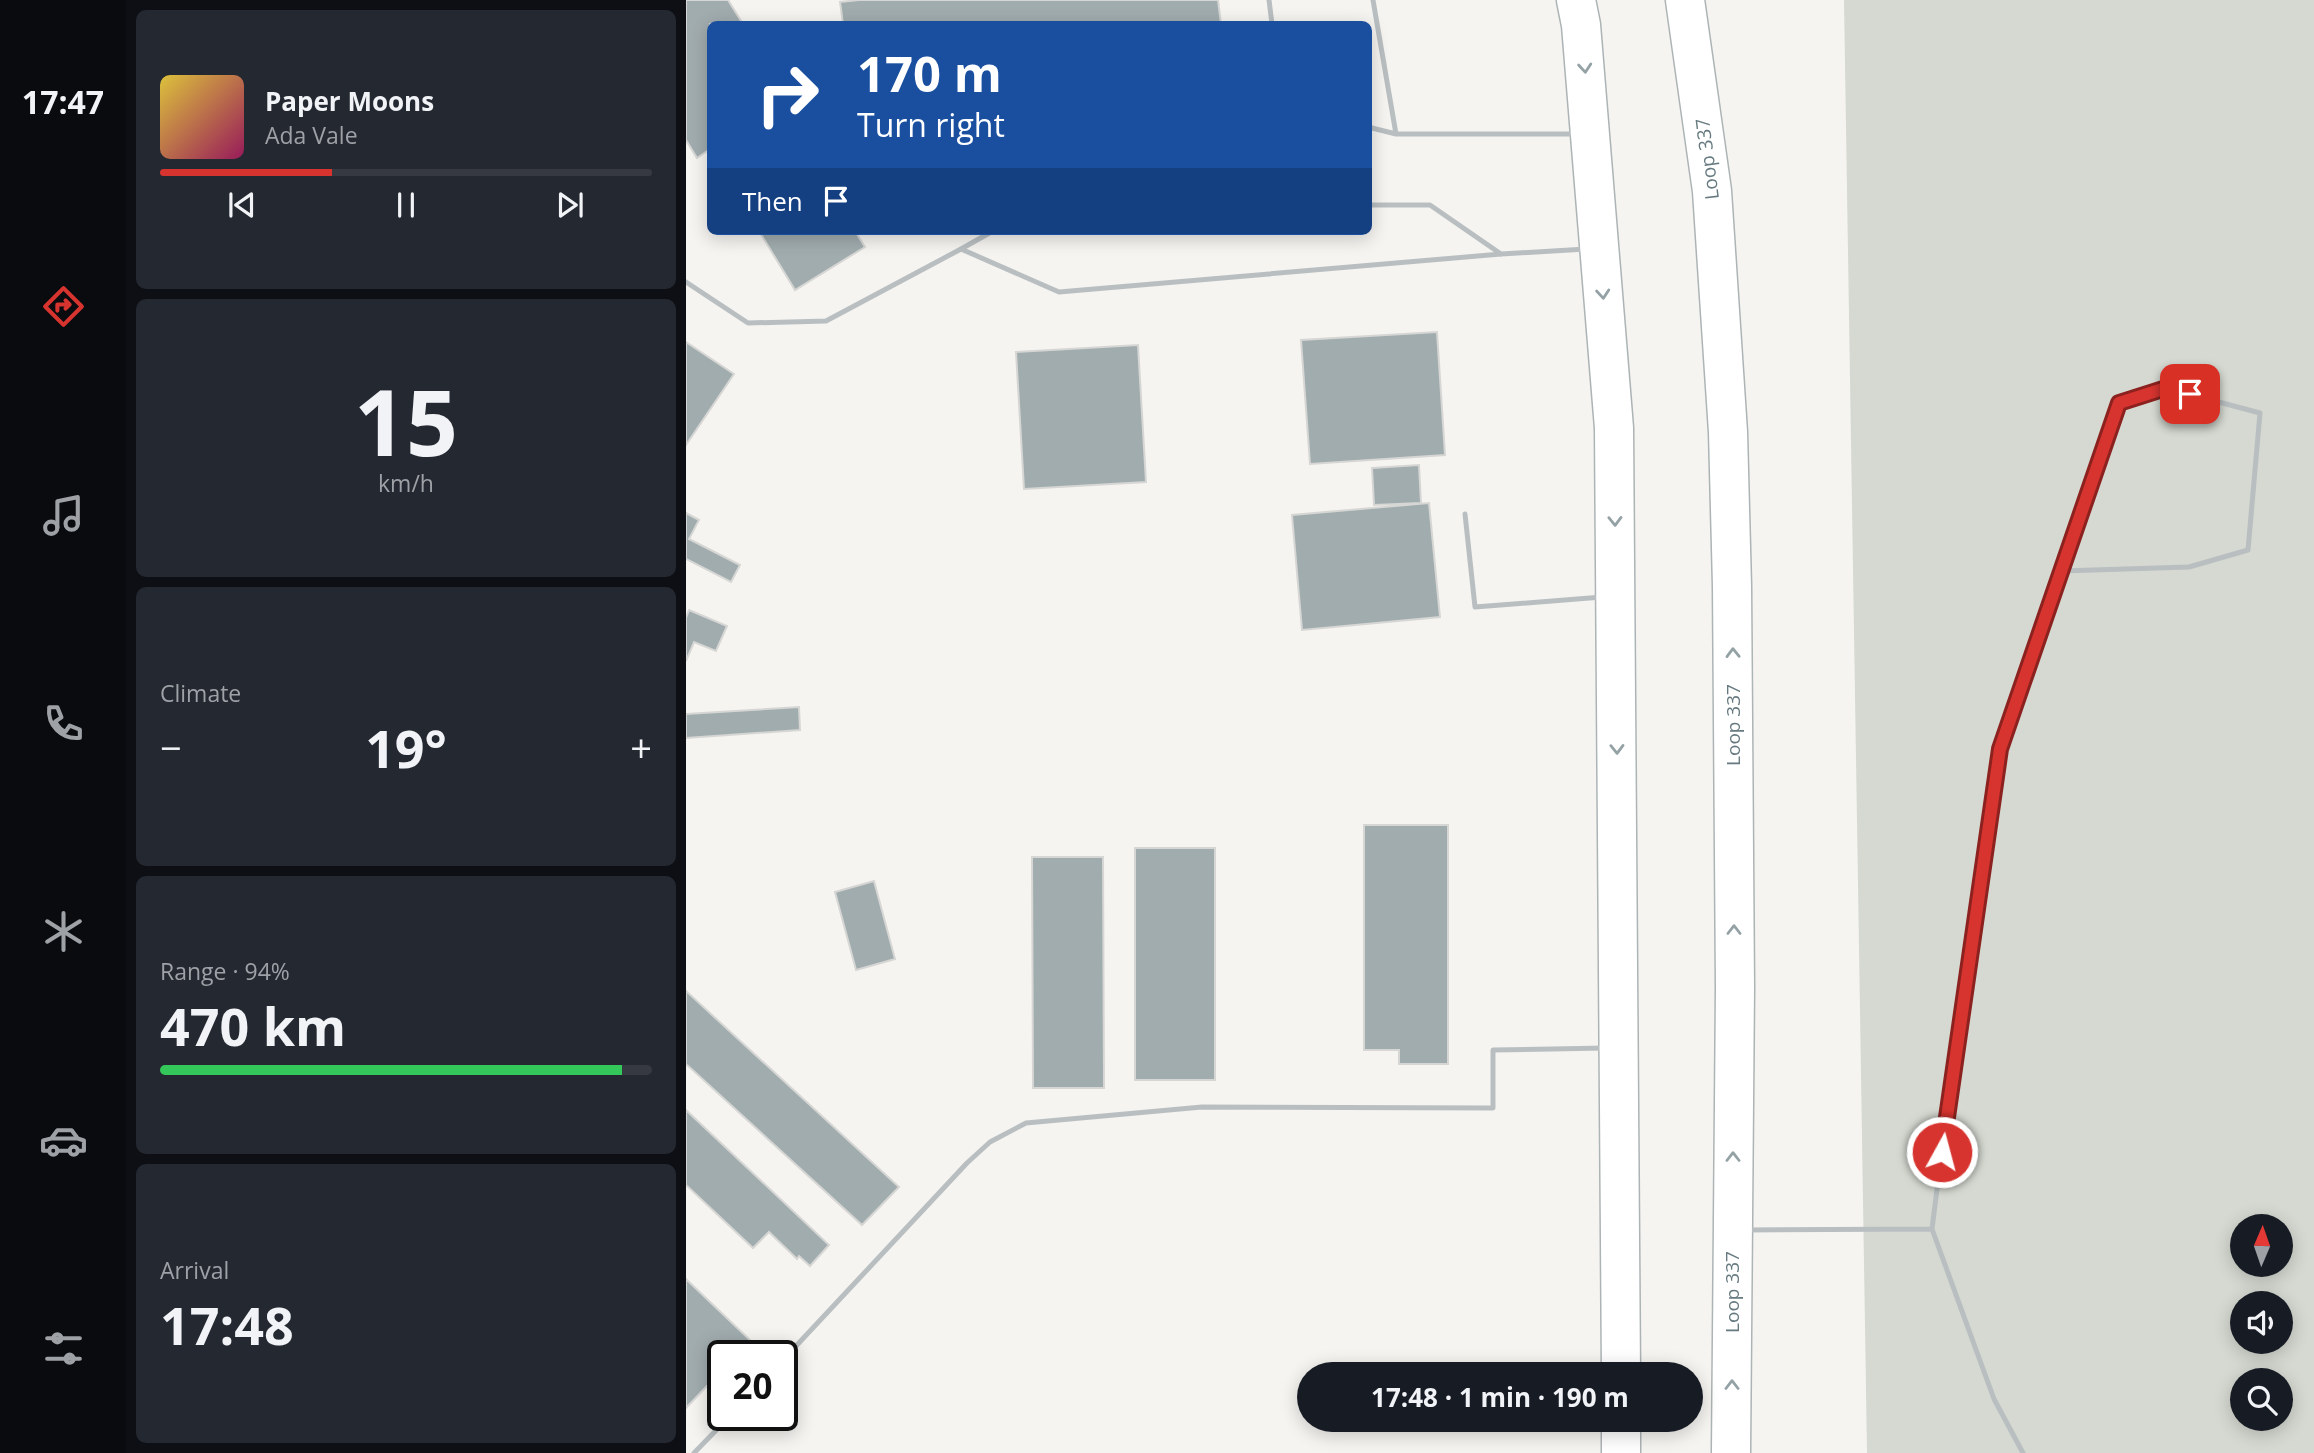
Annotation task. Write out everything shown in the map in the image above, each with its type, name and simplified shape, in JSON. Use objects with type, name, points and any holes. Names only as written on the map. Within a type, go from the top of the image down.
[{"type":"main road","points":[[1576,0],[1581,24],[1591,135],[1614,428],[1621,1362]]},
{"type":"main road","name":"Loop 337","points":[[1685,0],[1712,191],[1728,432],[1734,750],[1731,1453]]},
{"type":"main road","points":[[1621,1432],[1621,1453]]},
{"type":"lane","points":[[1269,0],[1272,21]]},
{"type":"lane","points":[[1373,0],[1396,134]]},
{"type":"lane","points":[[1372,128],[1396,134],[1591,135]]},
{"type":"lane","points":[[1372,205],[1430,205],[1501,254]]},
{"type":"lane","points":[[686,282],[748,323],[826,321],[986,235]]},
{"type":"lane","points":[[961,249],[1059,292],[1600,248]]},
{"type":"lane","points":[[2023,1453],[1994,1399],[1932,1229],[1948,1101],[2000,749],[2061,571],[2119,403],[2166,388],[2260,413],[2248,550],[2189,567],[2061,571]]},
{"type":"lane","points":[[1465,514],[1475,607],[1616,596]]},
{"type":"lane","points":[[798,1344],[967,1163],[990,1142],[1026,1123],[1202,1107],[1493,1108],[1493,1050],[1620,1047]]},
{"type":"lane","points":[[1733,1230],[1932,1229]]},
{"type":"lane","points":[[694,1453],[715,1431]]},
{"type":"shaded area","points":[[1844,0],[2314,0],[2314,1453],[1867,1453]]},
{"type":"building","points":[[686,0],[728,0],[741,21],[707,21],[707,151],[697,158],[686,140]]},
{"type":"building","points":[[1218,0],[1221,21],[843,21],[840,2]]},
{"type":"building","points":[[761,235],[858,235],[865,247],[795,290]]},
{"type":"building","points":[[1437,332],[1445,455],[1310,464],[1301,340]]},
{"type":"building","points":[[686,342],[734,374],[686,445]]},
{"type":"building","points":[[1138,345],[1146,482],[1024,489],[1016,352]]},
{"type":"building","points":[[1419,465],[1421,503],[1374,505],[1372,468]]},
{"type":"building","points":[[1429,503],[1440,617],[1302,630],[1292,515]]},
{"type":"building","points":[[686,513],[699,520],[689,539],[740,565],[731,582],[686,559]]},
{"type":"building","points":[[689,610],[727,626],[716,651],[694,642],[686,661],[686,618]]},
{"type":"building","points":[[799,707],[800,730],[686,738],[686,714]]},
{"type":"building","points":[[1364,825],[1448,825],[1448,1064],[1399,1064],[1399,1050],[1364,1050]]},
{"type":"building","points":[[1135,848],[1215,848],[1215,1080],[1135,1080]]},
{"type":"building","points":[[1032,857],[1103,857],[1104,1088],[1033,1088]]},
{"type":"building","points":[[874,881],[895,959],[856,970],[835,892]]},
{"type":"building","points":[[686,991],[899,1187],[862,1225],[686,1064]]},
{"type":"building","points":[[686,1110],[829,1245],[810,1266],[799,1256],[797,1259],[769,1232],[753,1248],[686,1185]]},
{"type":"building","points":[[686,1279],[750,1340],[707,1340],[707,1386],[686,1408]]},
{"type":"route","points":[[1942,1152],[2000,749],[2119,403],[2166,388],[2190,394]]}]
